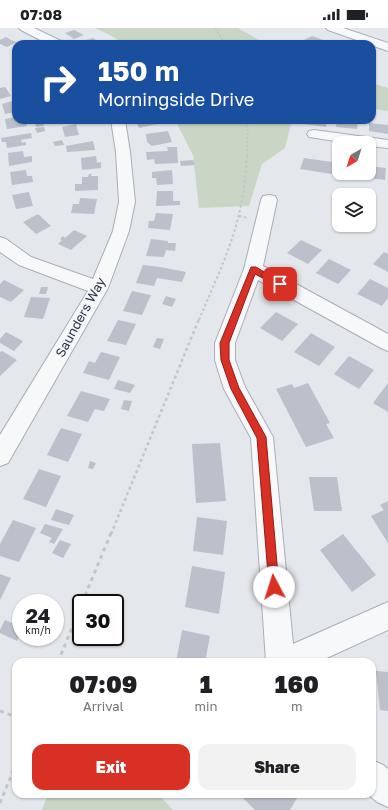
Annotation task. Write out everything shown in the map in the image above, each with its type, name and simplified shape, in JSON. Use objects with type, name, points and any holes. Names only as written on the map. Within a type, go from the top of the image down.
[{"type":"street","points":[[25,28],[49,40]]},
{"type":"street","points":[[332,28],[367,40]]},
{"type":"street","points":[[376,43],[388,47]]},
{"type":"street","name":"Saunders Way","points":[[0,456],[8,426],[99,288],[122,231],[127,202],[123,152],[119,124]]},
{"type":"street","points":[[314,134],[388,144]]},
{"type":"street","points":[[268,200],[253,269],[224,343],[225,360],[235,389],[262,437],[280,658]]},
{"type":"street","points":[[0,243],[24,261],[99,288]]},
{"type":"street","points":[[253,269],[388,343]]},
{"type":"street","points":[[295,658],[388,616]]},
{"type":"street","points":[[376,780],[388,791]]},
{"type":"path","points":[[215,28],[222,40]]},
{"type":"path","points":[[86,594],[229,247],[239,216],[248,152],[248,124]]},
{"type":"path","points":[[60,658],[72,628]]},
{"type":"path","points":[[0,711],[12,716]]},
{"type":"path","points":[[0,803],[12,774]]},
{"type":"green space","points":[[95,28],[238,28],[259,40],[118,40]]},
{"type":"green space","points":[[376,84],[388,88],[388,111],[376,110]]},
{"type":"green space","points":[[177,124],[291,124],[285,148],[262,164],[249,206],[199,208],[193,155]]},
{"type":"green space","points":[[46,798],[162,798],[173,810],[42,810]]},
{"type":"building","points":[[74,30],[84,35],[74,39],[65,33]]},
{"type":"building","points":[[312,36],[323,40],[304,40]]},
{"type":"building","points":[[6,37],[12,40],[12,44],[7,47],[0,44],[0,40]]},
{"type":"building","points":[[5,87],[11,96],[0,99],[0,88]]},
{"type":"building","points":[[12,101],[12,113],[5,114],[2,104]]},
{"type":"building","points":[[12,118],[12,124],[27,124],[27,126],[7,129],[5,119]]},
{"type":"building","points":[[36,124],[44,124],[44,126],[36,127]]},
{"type":"building","points":[[76,124],[79,135],[65,137],[62,127]]},
{"type":"building","points":[[137,124],[158,124],[139,128]]},
{"type":"building","points":[[304,124],[326,124],[326,127]]},
{"type":"building","points":[[336,124],[358,124],[357,129],[336,127]]},
{"type":"building","points":[[369,124],[388,125],[388,134],[369,131]]},
{"type":"building","points":[[44,127],[45,131],[37,133],[35,128]]},
{"type":"building","points":[[168,131],[172,142],[152,146],[147,142],[146,134]]},
{"type":"building","points":[[31,133],[32,138],[21,140],[22,143],[26,142],[26,145],[7,148],[6,142],[2,142],[1,138]]},
{"type":"building","points":[[62,140],[64,145],[55,146],[53,142]]},
{"type":"building","points":[[93,141],[95,150],[67,152],[66,146]]},
{"type":"building","points":[[167,147],[177,147],[178,163],[155,164],[154,159],[147,160],[146,152],[168,151]]},
{"type":"building","points":[[23,151],[24,157],[32,156],[32,162],[9,166],[8,153]]},
{"type":"building","points":[[96,156],[97,163],[101,162],[101,168],[82,170],[81,158]]},
{"type":"building","points":[[304,158],[332,162],[332,174],[300,169]]},
{"type":"building","points":[[193,160],[195,165],[181,166],[180,161]]},
{"type":"building","points":[[376,167],[386,168],[385,180],[376,179]]},
{"type":"building","points":[[26,170],[27,176],[32,176],[33,182],[12,185],[10,172]]},
{"type":"building","points":[[172,170],[173,184],[157,185],[156,178],[152,178],[152,172]]},
{"type":"building","points":[[89,174],[92,174],[91,176],[98,176],[98,190],[75,191],[75,184],[82,184],[82,177],[88,177]]},
{"type":"building","points":[[157,191],[173,191],[173,201],[180,201],[180,205],[156,206]]},
{"type":"building","points":[[29,192],[33,206],[16,209],[12,195]]},
{"type":"building","points":[[80,198],[97,199],[94,214],[71,213],[73,204],[79,204]]},
{"type":"building","points":[[156,213],[173,214],[170,230],[148,228],[149,221],[154,221]]},
{"type":"building","points":[[38,214],[51,226],[36,234],[23,222]]},
{"type":"building","points":[[74,230],[87,236],[71,250],[58,244],[62,240],[60,239],[63,236],[65,238]]},
{"type":"building","points":[[151,239],[168,241],[168,243],[176,243],[175,251],[166,250],[164,257],[146,256]]},
{"type":"building","points":[[301,240],[322,250],[308,264],[287,253]]},
{"type":"building","points":[[384,252],[388,254],[388,272],[373,264]]},
{"type":"building","points":[[329,259],[351,270],[338,284],[316,273]]},
{"type":"building","points":[[143,265],[186,272],[182,282],[157,278],[154,286],[136,283]]},
{"type":"building","points":[[370,279],[388,288],[388,298],[382,306],[357,294]]},
{"type":"building","points":[[4,280],[24,290],[11,302],[0,297],[0,284]]},
{"type":"building","points":[[41,287],[48,287],[46,294],[39,294]]},
{"type":"building","points":[[132,291],[151,295],[142,315],[123,311]]},
{"type":"building","points":[[166,296],[176,299],[172,307],[162,304]]},
{"type":"building","points":[[31,297],[50,298],[43,319],[24,317]]},
{"type":"building","points":[[276,312],[298,324],[282,341],[260,328]]},
{"type":"building","points":[[118,320],[136,324],[126,345],[107,341]]},
{"type":"building","points":[[6,332],[23,341],[14,351],[0,343],[0,339]]},
{"type":"building","points":[[311,333],[335,347],[319,366],[294,352]]},
{"type":"building","points":[[157,338],[164,339],[160,349],[153,347]]},
{"type":"building","points":[[2,351],[17,360],[0,376],[0,352]]},
{"type":"building","points":[[101,352],[120,357],[109,380],[83,373],[89,361],[95,363]]},
{"type":"building","points":[[349,356],[374,370],[359,389],[334,374]]},
{"type":"building","points":[[118,380],[135,385],[130,393],[114,389]]},
{"type":"building","points":[[308,383],[330,423],[326,424],[334,438],[306,447],[276,389],[292,384],[294,388]]},
{"type":"building","points":[[388,383],[388,412],[373,403]]},
{"type":"building","points":[[81,391],[110,399],[104,411],[95,409],[88,422],[67,416]]},
{"type":"building","points":[[124,400],[132,401],[129,411],[121,409]]},
{"type":"building","points":[[61,428],[82,434],[68,462],[47,455]]},
{"type":"building","points":[[220,443],[226,501],[196,503],[192,444]]},
{"type":"building","points":[[90,461],[96,463],[93,469],[88,468]]},
{"type":"building","points":[[39,469],[61,476],[46,507],[23,499]]},
{"type":"building","points":[[309,477],[337,477],[342,511],[314,511]]},
{"type":"building","points":[[388,501],[388,543],[371,516],[384,510],[380,505]]},
{"type":"building","points":[[56,509],[74,515],[69,525],[51,520]]},
{"type":"building","points":[[197,517],[227,521],[223,555],[193,551]]},
{"type":"building","points":[[13,520],[36,528],[19,562],[0,556],[0,544]]},
{"type":"building","points":[[45,524],[63,529],[54,544],[49,542],[52,538],[40,533]]},
{"type":"building","points":[[343,534],[376,575],[352,592],[320,550]]},
{"type":"building","points":[[60,540],[71,544],[63,558],[52,553]]},
{"type":"building","points":[[192,566],[225,572],[219,614],[185,607]]},
{"type":"building","points":[[0,574],[11,578],[0,600]]},
{"type":"building","points":[[5,620],[12,623],[12,639],[0,633]]},
{"type":"building","points":[[182,630],[210,636],[206,658],[177,658]]},
{"type":"building","points":[[376,671],[388,672],[388,711],[380,710]]},
{"type":"building","points":[[243,798],[297,798],[290,810],[255,810]]},
{"type":"route","points":[[274,587],[262,437],[235,389],[225,360],[224,343],[253,269],[280,284]]}]
